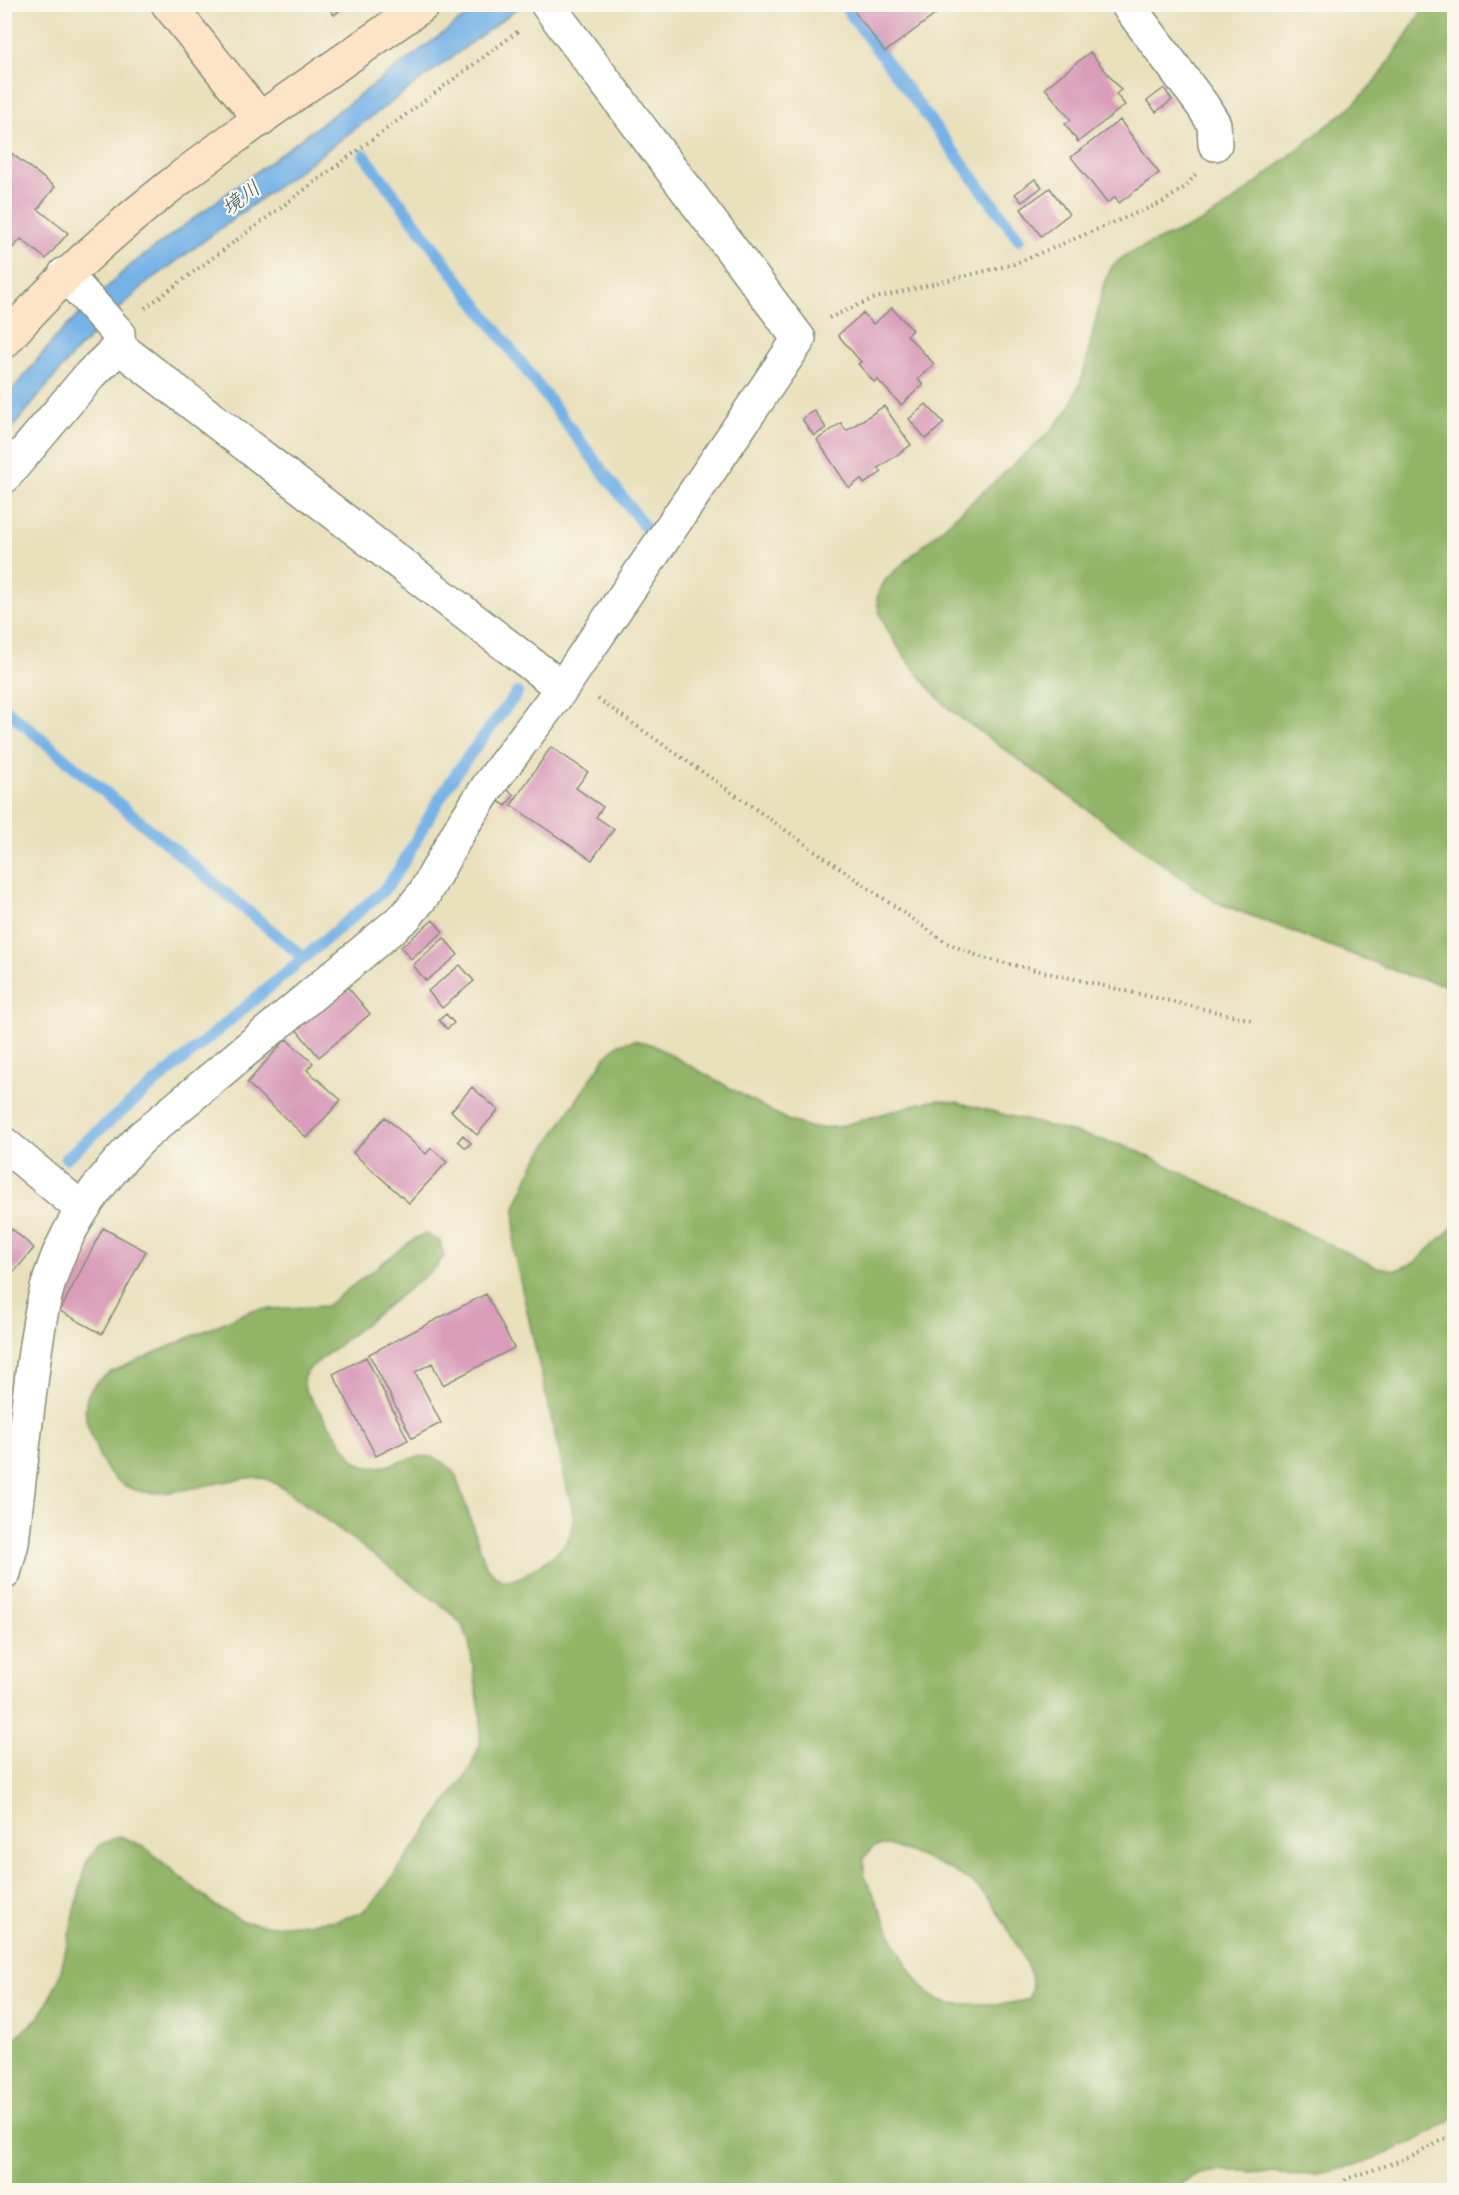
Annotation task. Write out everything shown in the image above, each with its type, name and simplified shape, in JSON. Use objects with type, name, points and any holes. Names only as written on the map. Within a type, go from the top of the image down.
[{"type":"street","points":[[168,4],[261,120]]},
{"type":"street","points":[[4,342],[74,284],[195,168],[424,4]]},
{"type":"street","points":[[1127,4],[1203,106],[1214,124],[1215,144]]},
{"type":"street","points":[[4,1573],[12,1544],[39,1319],[49,1281],[63,1244],[82,1209],[110,1171],[142,1137],[406,916],[424,894],[462,826],[489,785],[565,683],[799,339],[549,6]]},
{"type":"street","points":[[74,284],[117,336],[565,683]]},
{"type":"street","points":[[4,477],[90,375],[117,336]]},
{"type":"street","points":[[4,1144],[82,1209]]},
{"type":"path","points":[[117,336],[160,294],[549,6]]},
{"type":"path","points":[[799,339],[826,319],[873,299],[1014,264],[1163,202],[1185,186],[1202,167],[1215,144]]},
{"type":"path","points":[[565,683],[947,943],[983,958],[1251,1020]]},
{"type":"path","points":[[1338,2190],[1346,2179],[1411,2157],[1455,2134]]},
{"type":"green space","points":[[1426,5],[1454,5],[1454,987],[1406,975],[1216,902],[950,710],[917,673],[892,638],[878,606],[878,594],[887,578],[1051,431],[1070,407],[1083,376],[1104,283],[1113,265],[1129,253],[1201,222],[1226,207],[1354,104],[1379,77]]},
{"type":"green space","points":[[635,1040],[653,1045],[787,1120],[812,1128],[838,1127],[938,1100],[956,1102],[1129,1147],[1376,1267],[1396,1270],[1414,1263],[1454,1226],[1454,2117],[1408,2145],[1348,2167],[1300,2175],[1241,2171],[1211,2172],[1193,2176],[1173,2190],[5,2190],[5,2047],[40,2016],[59,1979],[86,1863],[99,1845],[120,1836],[143,1846],[217,1907],[245,1922],[274,1926],[338,1920],[361,1913],[379,1896],[469,1771],[480,1745],[481,1717],[469,1642],[462,1625],[449,1611],[282,1487],[266,1479],[248,1478],[152,1493],[135,1490],[119,1482],[106,1469],[96,1448],[87,1421],[85,1409],[87,1396],[93,1386],[109,1373],[252,1310],[326,1306],[414,1239],[425,1234],[440,1241],[444,1256],[436,1267],[310,1368],[303,1378],[305,1390],[353,1459],[365,1466],[378,1467],[416,1457],[429,1457],[442,1462],[455,1474],[486,1566],[499,1579],[504,1581],[519,1577],[538,1566],[556,1553],[567,1541],[572,1528],[573,1514],[514,1254],[515,1207],[534,1164],[606,1056],[619,1044]],"holes":[[[888,1845],[934,1862],[967,1879],[983,1892],[1004,1923],[1025,1961],[1032,1979],[1028,1999],[1003,2004],[958,2004],[937,1999],[926,1991],[915,1978],[895,1943],[864,1874],[864,1858],[873,1847]]]},
{"type":"water","name":"境川","points":[[481,5],[522,5],[143,286],[75,352],[5,437],[5,399],[57,336],[127,268]]},
{"type":"building","points":[[326,4],[347,4],[334,15]]},
{"type":"building","points":[[863,4],[928,4],[936,14],[885,52],[854,11]]},
{"type":"building","points":[[1090,52],[1121,90],[1116,94],[1125,105],[1078,142],[1065,124],[1071,120],[1045,88]]},
{"type":"building","points":[[1164,88],[1172,100],[1156,112],[1147,101]]},
{"type":"building","points":[[1120,120],[1159,173],[1119,203],[1115,197],[1107,203],[1071,157]]},
{"type":"building","points":[[11,153],[55,187],[38,209],[68,233],[46,259],[21,239],[14,247],[4,239],[4,162]]},
{"type":"building","points":[[1035,179],[1042,187],[1022,202],[1015,194]]},
{"type":"building","points":[[1050,188],[1069,214],[1041,236],[1021,209]]},
{"type":"building","points":[[892,308],[912,330],[907,335],[934,364],[918,379],[923,385],[901,405],[877,379],[874,382],[858,364],[861,362],[838,335],[863,313],[873,324]]},
{"type":"building","points":[[926,404],[944,423],[926,439],[909,419]]},
{"type":"building","points":[[884,406],[911,445],[878,468],[882,472],[864,484],[861,479],[849,488],[817,440],[841,423],[846,431]]},
{"type":"building","points":[[814,410],[826,428],[814,436],[802,419]]},
{"type":"building","points":[[551,747],[588,772],[576,788],[603,807],[596,817],[614,829],[592,860],[511,805]]},
{"type":"building","points":[[506,789],[514,795],[506,806],[498,801]]},
{"type":"building","points":[[433,920],[443,932],[411,959],[401,947]]},
{"type":"building","points":[[444,938],[458,955],[426,981],[413,965]]},
{"type":"building","points":[[460,965],[474,981],[442,1008],[428,991]]},
{"type":"building","points":[[346,985],[370,1014],[319,1057],[295,1028]]},
{"type":"building","points":[[446,1014],[454,1023],[447,1029],[439,1020]]},
{"type":"building","points":[[286,1039],[313,1063],[307,1070],[341,1100],[307,1138],[247,1083]]},
{"type":"building","points":[[472,1087],[498,1110],[477,1135],[451,1111]]},
{"type":"building","points":[[385,1117],[426,1154],[431,1148],[447,1162],[409,1203],[353,1153]]},
{"type":"building","points":[[463,1135],[471,1143],[466,1148],[458,1141]]},
{"type":"building","points":[[103,1228],[146,1251],[102,1334],[60,1311]]},
{"type":"building","points":[[12,1229],[34,1248],[15,1271],[4,1262],[4,1238]]},
{"type":"building","points":[[486,1294],[514,1348],[443,1385],[432,1363],[415,1372],[441,1423],[412,1438],[369,1354]]},
{"type":"building","points":[[366,1357],[408,1440],[376,1456],[333,1374]]},
{"type":"waterway","points":[[843,4],[1019,239]]},
{"type":"waterway","points":[[364,155],[653,538]]},
{"type":"waterway","points":[[66,1158],[382,892],[403,862],[452,779],[517,693]]},
{"type":"waterway","points":[[4,708],[304,958]]}]
